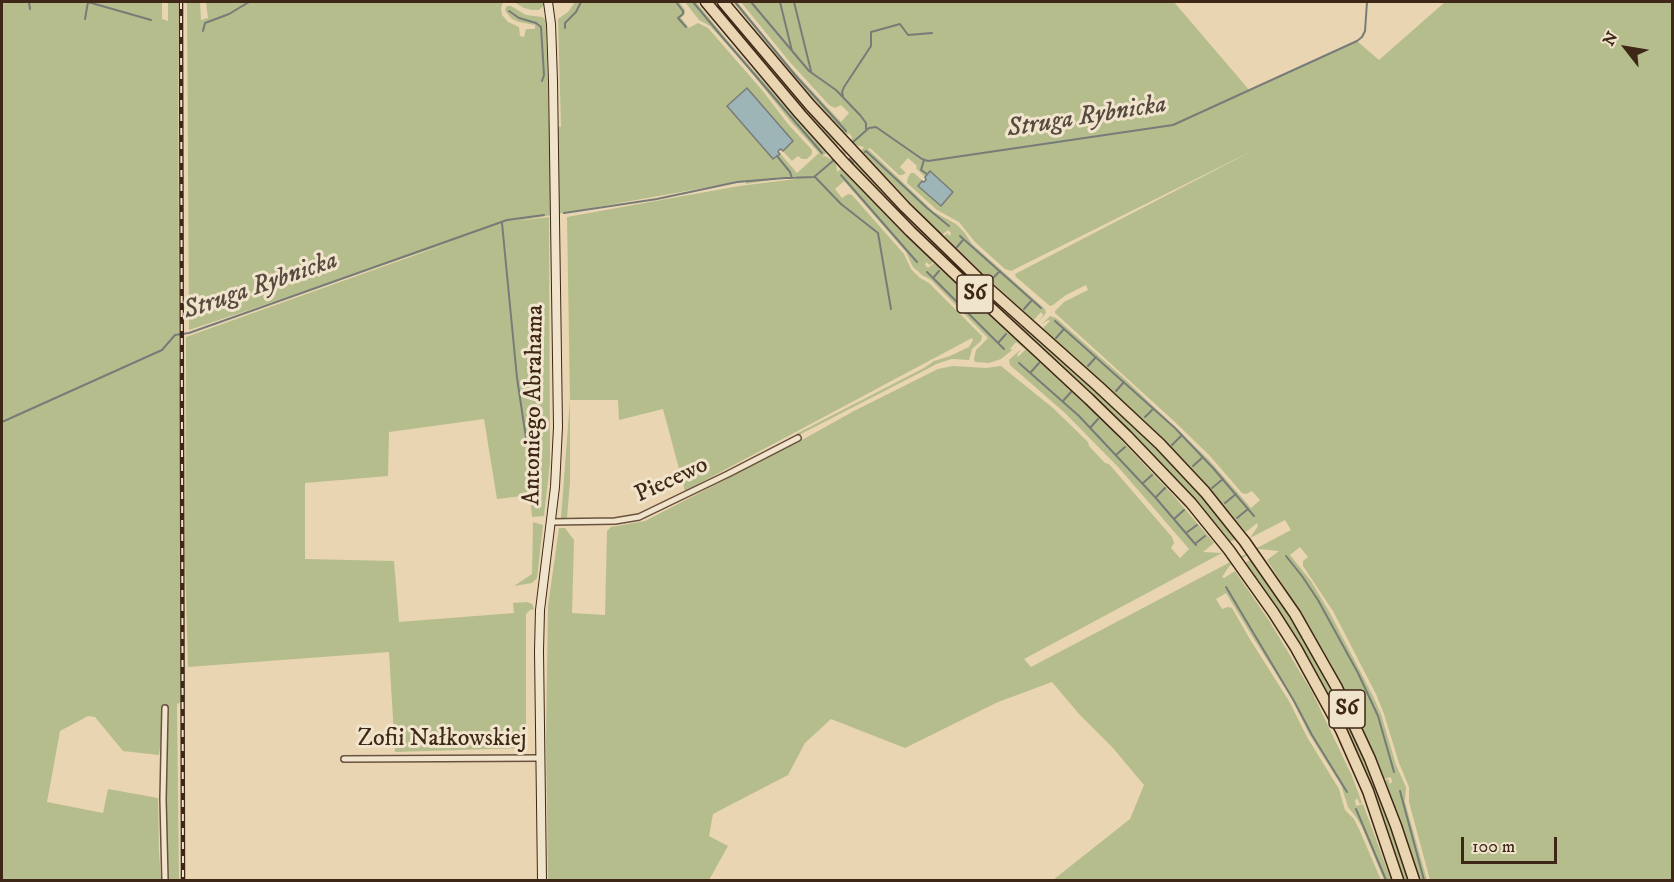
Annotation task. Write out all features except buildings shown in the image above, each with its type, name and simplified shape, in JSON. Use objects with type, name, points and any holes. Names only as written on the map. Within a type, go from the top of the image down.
[{"type":"highway","name":"S6","points":[[706,2],[844,163],[976,296],[1074,384],[1127,436],[1191,504],[1237,560],[1296,648],[1341,730],[1368,791],[1398,880]]},
{"type":"highway","name":"S6","points":[[723,2],[810,105],[905,207],[986,286],[1100,387],[1160,444],[1205,492],[1253,552],[1295,614],[1341,696],[1370,759],[1414,880]]},
{"type":"main road","name":"Antoniego Abrahama","points":[[542,880],[540,610],[557,460],[558,415],[552,65],[548,2]]},
{"type":"street","name":"Piecewo","points":[[551,522],[639,517],[798,438]]},
{"type":"street","points":[[165,708],[165,880]]},
{"type":"street","name":"Zofii Nałkowskiej","points":[[344,759],[540,758]]},
{"type":"green space","points":[[2,2],[162,2],[162,19],[168,21],[168,2],[178,2],[179,341],[185,700],[177,704],[179,880],[165,880],[164,716],[159,755],[123,751],[95,717],[88,716],[60,731],[47,802],[103,813],[108,789],[158,798],[161,880],[2,880]]},
{"type":"green space","points":[[187,2],[200,2],[201,20],[208,18],[206,2],[503,2],[502,15],[508,22],[519,27],[520,36],[524,37],[526,29],[535,29],[535,25],[512,19],[506,12],[507,6],[526,15],[542,17],[546,20],[549,125],[561,127],[558,19],[568,12],[575,2],[679,2],[685,10],[681,18],[689,28],[698,23],[708,28],[812,150],[812,154],[807,159],[798,156],[792,161],[781,149],[748,88],[727,105],[772,159],[779,154],[778,151],[797,173],[819,153],[743,62],[710,26],[699,20],[685,2],[696,2],[825,151],[822,157],[830,159],[851,141],[852,137],[849,133],[846,135],[844,133],[794,77],[733,2],[737,2],[785,62],[841,122],[849,113],[841,105],[835,108],[829,105],[788,60],[741,2],[1174,2],[1250,91],[1357,41],[1379,60],[1445,2],[1672,2],[1672,880],[1430,880],[1409,802],[1409,787],[1384,714],[1333,611],[1303,566],[1303,561],[1308,557],[1300,547],[1290,555],[1311,581],[1330,613],[1381,714],[1396,765],[1406,787],[1405,802],[1427,880],[1420,880],[1385,780],[1388,779],[1390,784],[1391,777],[1384,779],[1357,716],[1330,662],[1267,560],[1279,551],[1259,549],[1230,565],[1222,577],[1235,571],[1270,622],[1312,692],[1352,776],[1362,803],[1360,804],[1357,798],[1356,806],[1363,804],[1391,880],[1384,880],[1362,827],[1348,807],[1341,785],[1309,734],[1291,697],[1226,593],[1216,599],[1222,609],[1232,608],[1289,701],[1307,737],[1339,789],[1345,810],[1354,819],[1381,880],[1053,880],[1130,819],[1144,785],[1052,682],[998,702],[905,748],[831,719],[805,743],[788,775],[713,814],[709,836],[728,846],[709,880],[548,880],[546,739],[548,606],[559,528],[565,528],[574,540],[572,613],[605,615],[607,531],[611,527],[645,521],[740,472],[798,438],[800,441],[938,369],[953,366],[986,368],[1001,366],[1053,408],[1088,442],[1105,463],[1109,464],[1172,537],[1174,543],[1171,548],[1180,558],[1189,549],[1119,468],[1065,413],[1010,365],[1009,360],[1021,349],[1018,357],[1026,349],[1087,404],[1173,495],[1214,543],[1203,552],[1222,553],[1024,659],[1031,667],[1291,530],[1285,520],[1250,538],[1258,526],[1257,523],[1246,532],[1197,474],[1148,424],[1034,321],[1043,328],[1050,321],[1042,324],[1050,316],[1056,318],[1126,380],[1208,459],[1251,508],[1260,500],[1252,491],[1242,493],[1210,456],[1175,422],[1055,313],[1064,302],[1088,290],[1086,285],[1050,306],[1015,274],[1256,149],[1011,271],[1005,269],[975,242],[959,222],[937,210],[907,183],[908,177],[914,173],[924,182],[922,181],[918,186],[941,206],[929,172],[925,177],[908,158],[900,167],[906,173],[899,175],[870,148],[868,149],[934,212],[956,224],[972,244],[1045,309],[1046,313],[1039,321],[1043,315],[1041,312],[1033,321],[944,236],[947,233],[950,236],[951,233],[948,230],[942,235],[863,154],[861,151],[864,147],[856,145],[836,163],[837,172],[841,169],[933,262],[930,265],[926,262],[925,265],[928,268],[934,263],[1025,349],[1016,342],[1010,349],[1017,346],[1001,359],[989,363],[975,362],[976,350],[988,338],[931,280],[913,267],[906,252],[844,181],[835,189],[842,198],[848,194],[852,195],[904,254],[911,269],[929,283],[982,336],[981,341],[972,349],[969,360],[952,359],[936,364],[797,436],[796,434],[934,361],[969,347],[972,338],[685,491],[663,409],[619,420],[618,400],[570,400],[567,217],[739,186],[796,179],[796,176],[746,184],[746,181],[737,182],[518,221],[549,217],[550,462],[544,516],[532,517],[530,495],[497,499],[484,419],[389,432],[388,476],[305,483],[305,559],[394,561],[399,622],[514,613],[513,603],[527,602],[532,604],[534,609],[526,614],[526,748],[395,752],[389,652],[188,667],[185,559],[186,337],[452,242],[189,330]]},
{"type":"green space","points":[[514,2],[543,2],[544,5],[539,10],[532,10]]},
{"type":"green space","points":[[712,2],[717,2],[839,144],[836,147],[802,109]]},
{"type":"green space","points":[[851,157],[898,207],[972,279],[1148,439],[1194,487],[1237,539],[1229,542],[1188,492],[1131,432],[945,259],[848,160]]},
{"type":"green space","points":[[570,400],[570,482],[567,518],[561,518]]},
{"type":"green space","points":[[533,522],[543,525],[537,578],[532,583],[514,586],[532,574]]},
{"type":"green space","points":[[1252,559],[1304,637],[1331,686],[1366,762],[1409,880],[1402,880],[1379,807],[1350,739],[1316,673],[1245,563]]},
{"type":"water","points":[[747,88],[793,141],[783,151],[779,150],[780,154],[773,159],[727,106]]},
{"type":"water","points":[[930,171],[953,192],[941,206],[918,186],[926,180],[925,177]]},
{"type":"waterway","points":[[29,2],[30,9]]},
{"type":"waterway","points":[[88,2],[151,20]]},
{"type":"waterway","points":[[85,19],[88,2]]},
{"type":"waterway","points":[[203,31],[205,23],[229,14],[249,2]]},
{"type":"waterway","points":[[565,28],[565,23],[576,12],[581,2]]},
{"type":"waterway","points":[[676,2],[683,11],[678,18],[686,27]]},
{"type":"waterway","points":[[693,2],[822,153]]},
{"type":"waterway","points":[[735,2],[796,76],[846,131]]},
{"type":"waterway","points":[[751,2],[809,71],[836,90],[860,115],[866,123],[866,129]]},
{"type":"waterway","points":[[780,2],[792,51]]},
{"type":"waterway","points":[[794,2],[811,71]]},
{"type":"waterway","name":"Struga Rybnicka","points":[[852,143],[869,128],[876,127],[928,161],[1173,125],[1357,41],[1365,31],[1367,2]]},
{"type":"waterway","points":[[509,11],[541,27],[544,75],[542,81]]},
{"type":"waterway","points":[[843,96],[844,87],[871,46],[871,32],[900,24],[908,35],[932,33]]},
{"type":"waterway","points":[[773,74],[780,82]]},
{"type":"waterway","points":[[865,152],[949,226]]},
{"type":"waterway","points":[[777,156],[792,178]]},
{"type":"waterway","points":[[849,159],[853,163]]},
{"type":"waterway","name":"Struga Rybnicka","points":[[564,213],[657,199],[737,182],[814,177],[834,160]]},
{"type":"waterway","points":[[924,160],[921,170],[927,174]]},
{"type":"waterway","points":[[841,175],[917,262]]},
{"type":"waterway","points":[[815,177],[841,204],[878,233],[891,309]]},
{"type":"waterway","name":"Struga Rybnicka","points":[[2,422],[162,350],[175,335],[189,333],[507,220],[544,215]]},
{"type":"waterway","points":[[502,223],[517,378],[534,491]]},
{"type":"waterway","points":[[960,236],[1041,308]]},
{"type":"waterway","points":[[957,247],[963,240]]},
{"type":"waterway","points":[[933,278],[939,271]]},
{"type":"waterway","points":[[991,280],[1000,271]]},
{"type":"waterway","points":[[927,272],[1004,349]]},
{"type":"waterway","points":[[1024,309],[1032,300]]},
{"type":"waterway","points":[[966,313],[974,304]]},
{"type":"waterway","points":[[1055,321],[1175,428],[1254,516]]},
{"type":"waterway","points":[[1056,338],[1064,329]]},
{"type":"waterway","points":[[998,343],[1006,334]]},
{"type":"waterway","points":[[1088,366],[1096,357]]},
{"type":"waterway","points":[[1019,363],[1079,416],[1155,497],[1196,545]]},
{"type":"waterway","points":[[1031,372],[1039,363]]},
{"type":"waterway","points":[[1116,391],[1124,382]]},
{"type":"waterway","points":[[1063,401],[1071,392]]},
{"type":"waterway","points":[[1145,417],[1153,409]]},
{"type":"waterway","points":[[1090,428],[1098,419]]},
{"type":"waterway","points":[[1172,445],[1182,435]]},
{"type":"waterway","points":[[1116,455],[1125,447]]},
{"type":"waterway","points":[[1193,466],[1203,457]]},
{"type":"waterway","points":[[1143,483],[1152,475]]},
{"type":"waterway","points":[[1212,488],[1223,479]]},
{"type":"waterway","points":[[1156,497],[1165,488]]},
{"type":"waterway","points":[[1225,503],[1236,494]]},
{"type":"waterway","points":[[1237,518],[1248,509]]},
{"type":"waterway","points":[[1174,519],[1184,510]]},
{"type":"waterway","points":[[1186,533],[1197,525]]},
{"type":"waterway","points":[[1196,543],[1205,536]]},
{"type":"waterway","points":[[1286,556],[1318,600],[1358,673],[1378,716],[1394,772]]},
{"type":"waterway","points":[[1226,587],[1347,792]]},
{"type":"waterway","points":[[1400,791],[1424,880]]},
{"type":"waterway","points":[[1356,809],[1386,880]]},
{"type":"railway","points":[[181,2],[183,880]]}]
